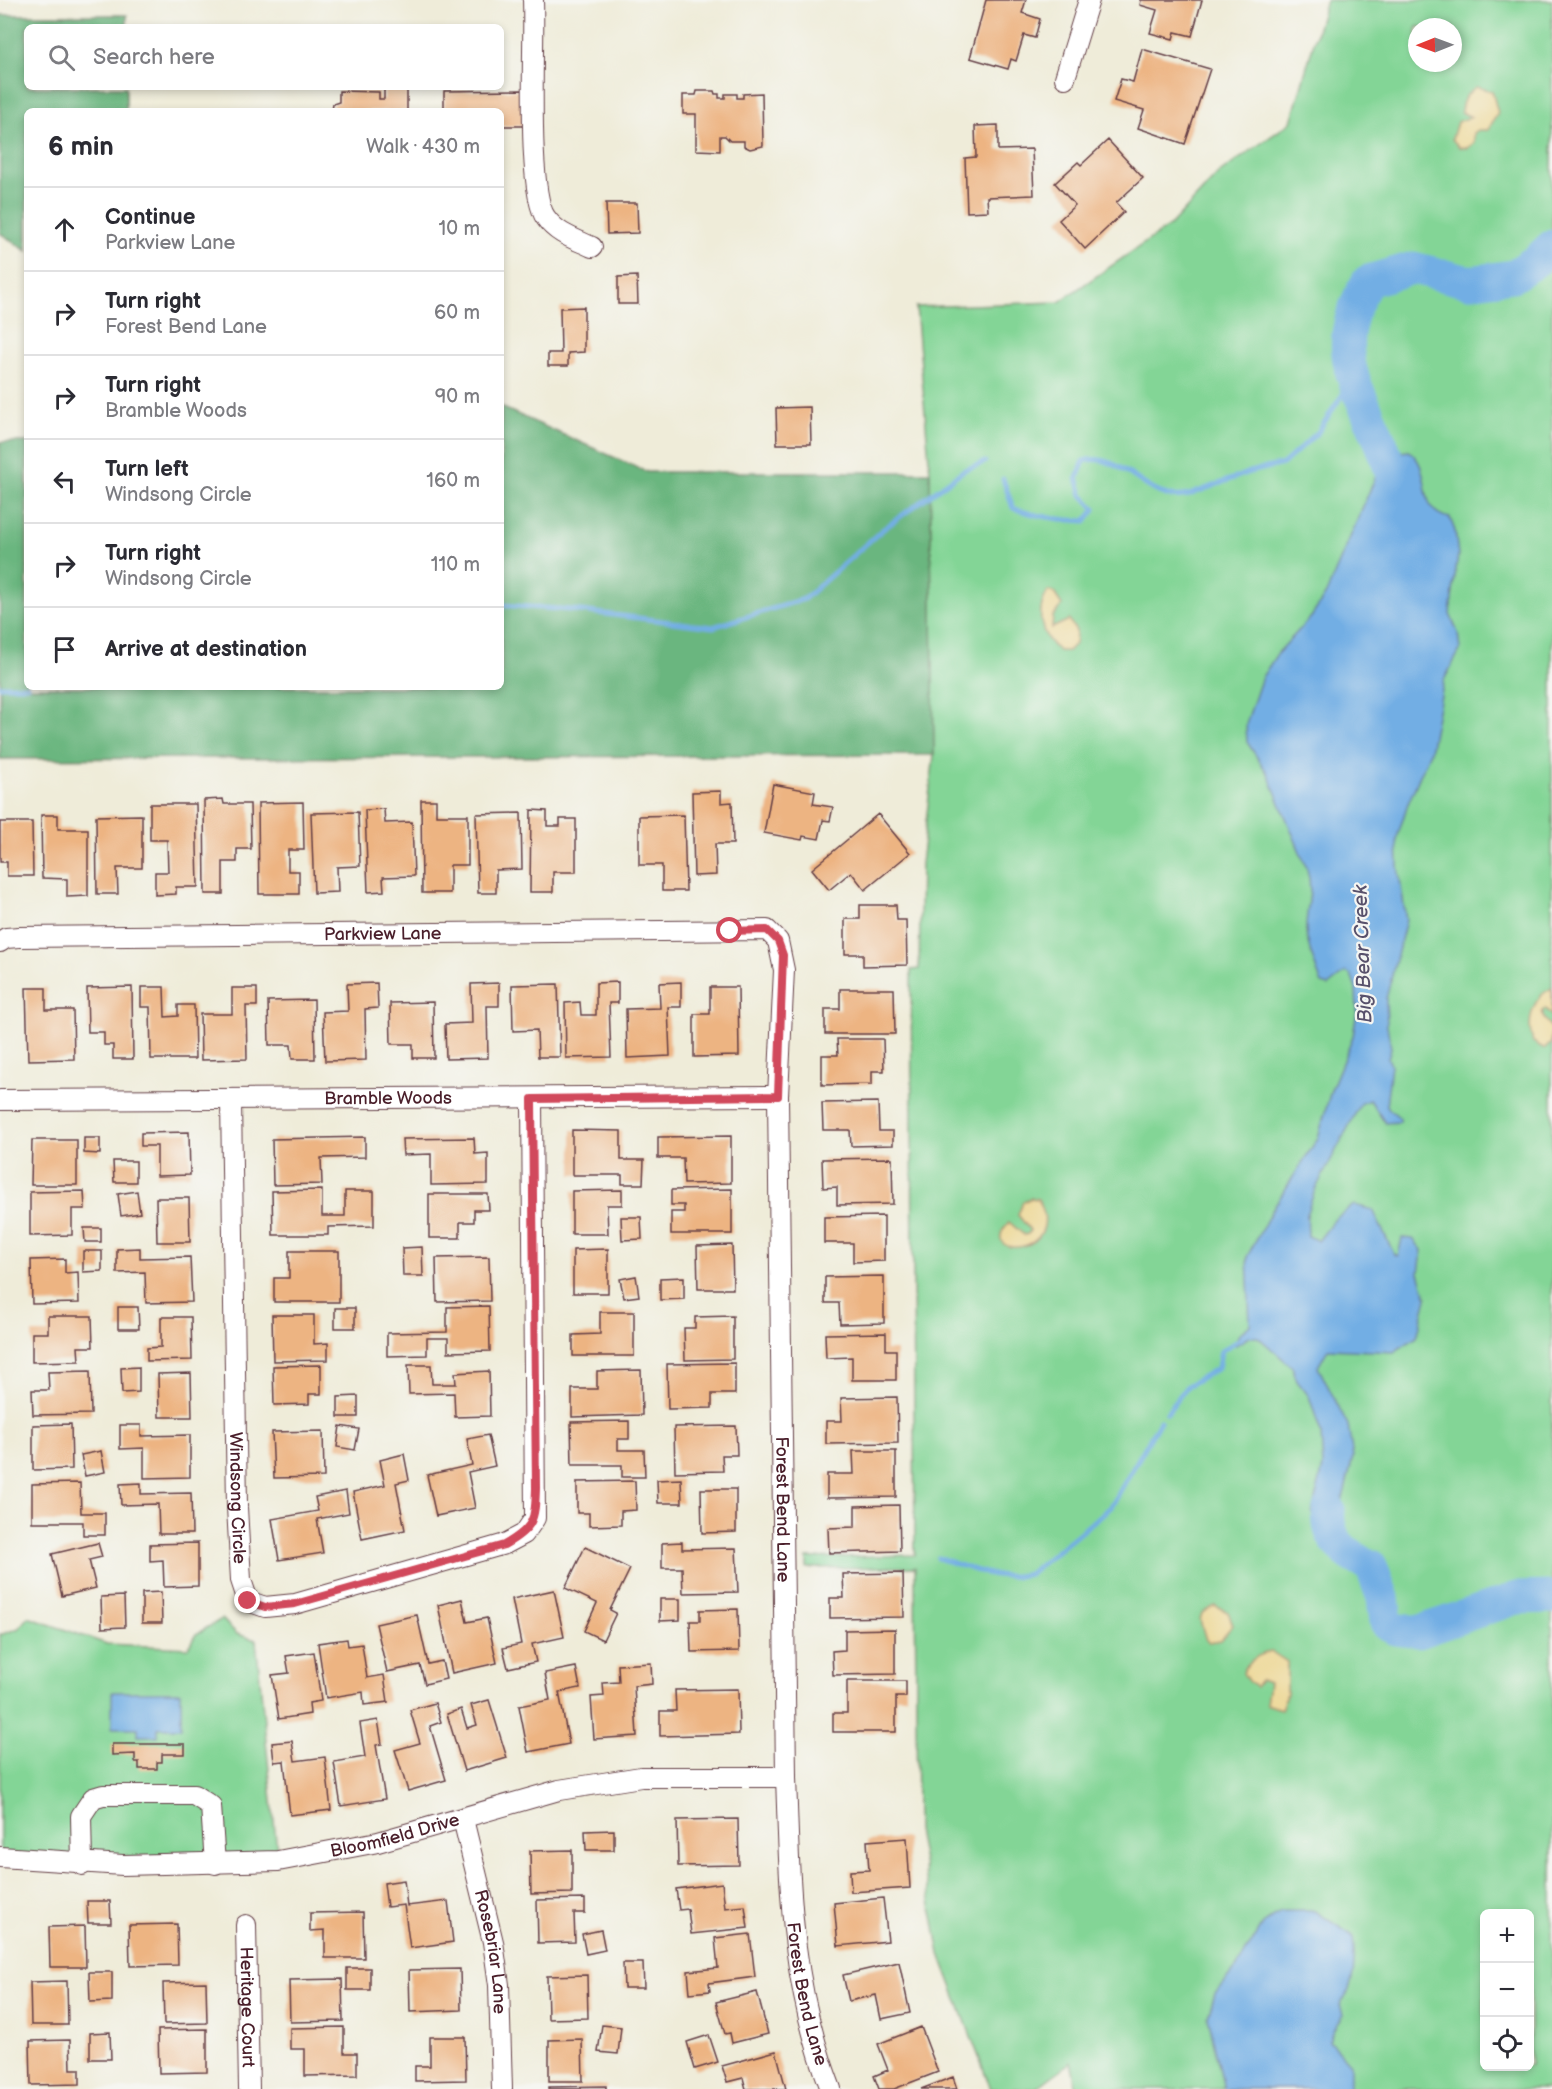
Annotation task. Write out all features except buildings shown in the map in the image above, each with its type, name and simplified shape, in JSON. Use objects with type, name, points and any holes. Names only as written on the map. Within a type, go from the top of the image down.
[{"type":"street","points":[[533,0],[538,204],[546,218],[562,234],[592,247]]},
{"type":"street","points":[[1065,78],[1089,0]]},
{"type":"street","name":"Parkview Lane","points":[[0,942],[6,938],[19,937],[767,930]]},
{"type":"street","name":"Forest Bend Lane","points":[[767,930],[778,941],[784,970],[778,1096],[789,1882],[798,1967],[809,2026],[831,2089]]},
{"type":"street","name":"Bramble Woods","points":[[0,1100],[778,1096]]},
{"type":"street","name":"Windsong Circle","points":[[231,1100],[237,1507],[241,1580],[248,1601],[265,1607],[295,1604],[504,1545],[524,1534],[535,1518],[532,1099]]},
{"type":"street","name":"Bloomfield Drive","points":[[0,1857],[82,1864],[215,1864],[278,1861],[322,1854],[463,1819],[559,1790],[641,1777],[786,1777]]},
{"type":"street","points":[[82,1864],[81,1816],[93,1798],[104,1795],[194,1795],[204,1799],[211,1806],[215,1864]]},
{"type":"street","name":"Rosebriar Lane","points":[[463,1819],[493,1942],[498,1985],[502,2089]]},
{"type":"street","name":"Heritage Court","points":[[246,1925],[249,2089]]},
{"type":"green space","points":[[1326,0],[1552,0],[1552,2089],[1077,2089],[1071,2062],[1035,2089],[991,2089],[940,1954],[917,1830],[915,1567],[807,1568],[807,1558],[915,1555],[911,970],[919,969],[921,864],[934,755],[930,472],[916,307],[1059,302],[1172,224],[1218,174],[1291,122]]},
{"type":"green space","points":[[0,15],[127,15],[127,24],[24,24],[24,90],[126,90],[126,108],[24,108],[24,249],[0,233]]},
{"type":"green space","points":[[504,408],[647,472],[930,472],[934,755],[0,759],[0,442],[24,442],[24,690],[504,690]]},
{"type":"green space","points":[[28,1617],[107,1644],[188,1648],[196,1634],[222,1619],[237,1634],[256,1640],[278,1861],[0,1857],[0,1635],[19,1628]]},
{"type":"sand","points":[[1476,87],[1492,91],[1498,113],[1488,130],[1478,130],[1474,133],[1474,143],[1467,148],[1459,147],[1452,139],[1457,122],[1471,117],[1461,112],[1465,98]]},
{"type":"sand","points":[[1048,591],[1054,593],[1062,605],[1053,616],[1052,628],[1069,620],[1076,631],[1075,644],[1068,651],[1059,651],[1044,631],[1041,615]]},
{"type":"sand","points":[[1552,988],[1552,1016],[1546,1009],[1543,1009],[1544,1018],[1552,1029],[1551,1043],[1545,1049],[1533,1042],[1530,1026],[1535,1004],[1545,992]]},
{"type":"sand","points":[[1031,1198],[1038,1199],[1044,1218],[1042,1232],[1033,1242],[1022,1247],[1011,1247],[1003,1243],[1001,1235],[1009,1222],[1024,1235],[1028,1234],[1030,1230],[1018,1215],[1023,1202]]},
{"type":"sand","points":[[1215,1606],[1228,1612],[1233,1625],[1220,1640],[1209,1642],[1206,1640],[1200,1620],[1202,1613]]},
{"type":"sand","points":[[1272,1652],[1287,1662],[1287,1693],[1281,1709],[1266,1704],[1269,1683],[1261,1680],[1256,1687],[1243,1673],[1254,1658]]},
{"type":"water","points":[[1409,451],[1417,459],[1422,469],[1428,499],[1432,507],[1439,514],[1450,518],[1455,531],[1458,555],[1450,614],[1458,633],[1460,650],[1444,680],[1430,752],[1407,806],[1397,838],[1398,866],[1406,920],[1386,999],[1391,1048],[1388,1058],[1391,1065],[1386,1106],[1400,1118],[1400,1122],[1385,1123],[1370,1100],[1361,1103],[1315,1190],[1307,1212],[1308,1236],[1318,1241],[1335,1219],[1354,1205],[1373,1210],[1394,1254],[1398,1256],[1402,1238],[1413,1239],[1422,1250],[1419,1273],[1427,1298],[1417,1337],[1394,1352],[1328,1349],[1318,1367],[1348,1425],[1353,1457],[1340,1511],[1346,1535],[1343,1551],[1329,1553],[1315,1532],[1312,1512],[1323,1467],[1321,1433],[1309,1396],[1297,1381],[1292,1367],[1258,1337],[1249,1337],[1236,1345],[1236,1341],[1240,1333],[1250,1325],[1247,1257],[1272,1210],[1318,1138],[1331,1090],[1353,1036],[1357,1011],[1356,989],[1351,975],[1346,972],[1328,986],[1322,984],[1306,935],[1310,893],[1307,869],[1268,774],[1247,742],[1246,724],[1262,677],[1277,654],[1312,616],[1326,594],[1378,471],[1400,452]]},
{"type":"water","points":[[112,1692],[181,1692],[181,1728],[158,1728],[158,1736],[138,1736],[138,1728],[112,1728]]},
{"type":"water","points":[[1281,1911],[1315,1911],[1353,1936],[1352,1981],[1340,2005],[1343,2015],[1329,2041],[1350,2064],[1350,2089],[1224,2089],[1208,2017],[1215,1994],[1237,1967],[1263,1924]]},
{"type":"waterway","name":"Big Bear Creek","points":[[1394,506],[1394,490],[1389,466],[1354,381],[1349,363],[1347,345],[1349,326],[1368,281],[1413,268],[1469,282],[1513,276],[1537,260],[1552,246]]},
{"type":"waterway","points":[[1003,479],[1013,508],[1040,516],[1067,520],[1086,521],[1095,509],[1082,495],[1077,478],[1084,461],[1098,460],[1111,463],[1160,493],[1174,496],[1189,495],[1250,472],[1283,464],[1318,432],[1352,380]]},
{"type":"waterway","points":[[504,605],[572,610],[713,627],[804,599],[882,530],[964,470],[985,462]]},
{"type":"waterway","points":[[0,686],[24,686]]},
{"type":"waterway","points":[[1167,1413],[1187,1386],[1218,1368],[1221,1351],[1240,1339]]},
{"type":"waterway","points":[[938,1558],[994,1575],[1029,1574],[1111,1507],[1160,1421]]},
{"type":"waterway","name":"Big Bear Creek","points":[[1329,1509],[1330,1529],[1334,1538],[1353,1557],[1371,1566],[1383,1598],[1386,1622],[1395,1629],[1418,1632],[1517,1598],[1552,1597]]},
{"type":"route","points":[[248,1601],[265,1607],[295,1604],[504,1545],[524,1534],[535,1518],[536,1488],[532,1099],[778,1096],[783,955],[778,941],[767,930],[730,931]]}]
